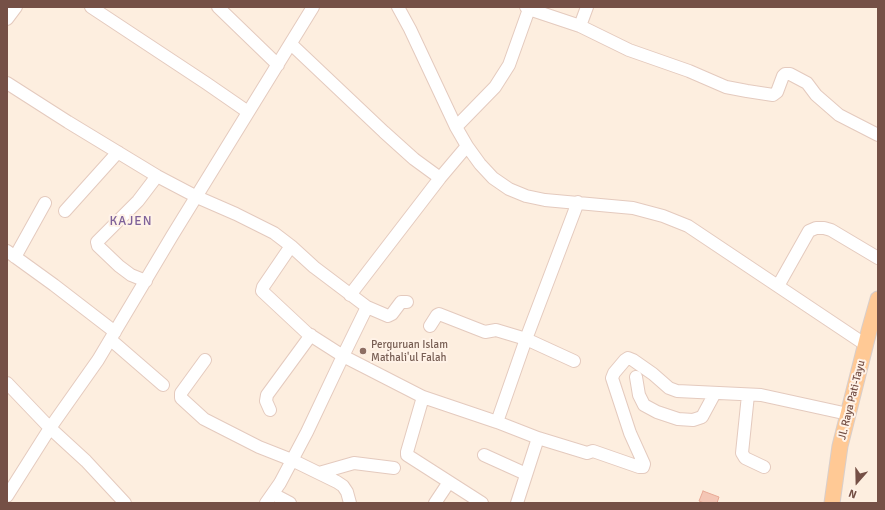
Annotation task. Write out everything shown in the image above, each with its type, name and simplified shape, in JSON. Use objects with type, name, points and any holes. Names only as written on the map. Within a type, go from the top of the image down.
[{"type":"main road","name":"Jl. Raya Pati-Tayu","points":[[832,503],[840,446],[871,336],[878,299]]},
{"type":"street","points":[[7,19],[16,7]]},
{"type":"street","points":[[218,7],[278,65]]},
{"type":"street","points":[[7,496],[50,428],[98,360],[313,7]]},
{"type":"street","points":[[398,7],[410,28],[456,127],[480,164],[493,178],[509,189],[526,196],[545,200],[633,208],[663,216],[688,226],[778,286],[871,336]]},
{"type":"street","points":[[580,26],[587,7]]},
{"type":"street","points":[[94,8],[248,112]]},
{"type":"street","points":[[456,127],[495,87],[508,65],[528,8],[580,26],[629,50],[733,88],[773,95],[777,92],[783,76],[785,74],[790,74],[808,83],[816,95],[839,115],[878,135]]},
{"type":"street","points":[[291,44],[414,159],[440,178]]},
{"type":"street","points":[[7,83],[157,176],[197,197],[274,233],[314,267],[368,307],[388,316],[392,314],[401,302],[407,302]]},
{"type":"street","points":[[350,295],[440,178],[467,146]]},
{"type":"street","points":[[65,211],[118,152]]},
{"type":"street","points":[[146,281],[131,275],[119,266],[97,244],[98,241],[138,201],[157,176]]},
{"type":"street","points":[[46,202],[11,254],[54,285],[113,336],[162,385]]},
{"type":"street","points":[[497,422],[526,339],[578,202]]},
{"type":"street","points":[[778,286],[809,231],[816,228],[831,230],[878,258]]},
{"type":"street","points":[[291,246],[263,287],[262,291],[311,335],[343,356],[423,397],[497,422],[538,438],[587,453],[593,451],[639,467],[644,465],[630,434],[612,378],[614,373],[626,359],[633,360],[653,374],[669,388],[679,391],[771,396],[848,414]]},
{"type":"street","points":[[290,503],[269,498],[280,483],[292,460],[368,307]]},
{"type":"street","points":[[430,326],[439,314],[485,332],[496,330],[526,339],[574,361]]},
{"type":"street","points":[[270,410],[266,401],[267,395],[311,335]]},
{"type":"street","points":[[205,360],[181,393],[180,398],[204,419],[259,447],[333,479],[343,486],[349,497],[350,503]]},
{"type":"street","points":[[636,377],[639,395],[644,405],[678,419],[693,420],[702,417],[715,393]]},
{"type":"street","points":[[7,383],[50,428],[86,461],[125,503]]},
{"type":"street","points":[[748,395],[742,453],[745,458],[764,467]]},
{"type":"street","points":[[423,397],[406,454],[482,503]]},
{"type":"street","points":[[517,503],[538,438]]},
{"type":"street","points":[[484,455],[526,474]]},
{"type":"street","points":[[319,473],[354,463],[394,468]]},
{"type":"street","points":[[435,503],[449,482]]},
{"type":"building","points":[[703,491],[719,497],[717,503],[704,503],[699,501]]},
{"type":"place","name":"Perguruan Islam Mathali'ul Falah","points":[[363,351]]},
{"type":"district","name":"KAJEN","points":[[131,222]]}]
